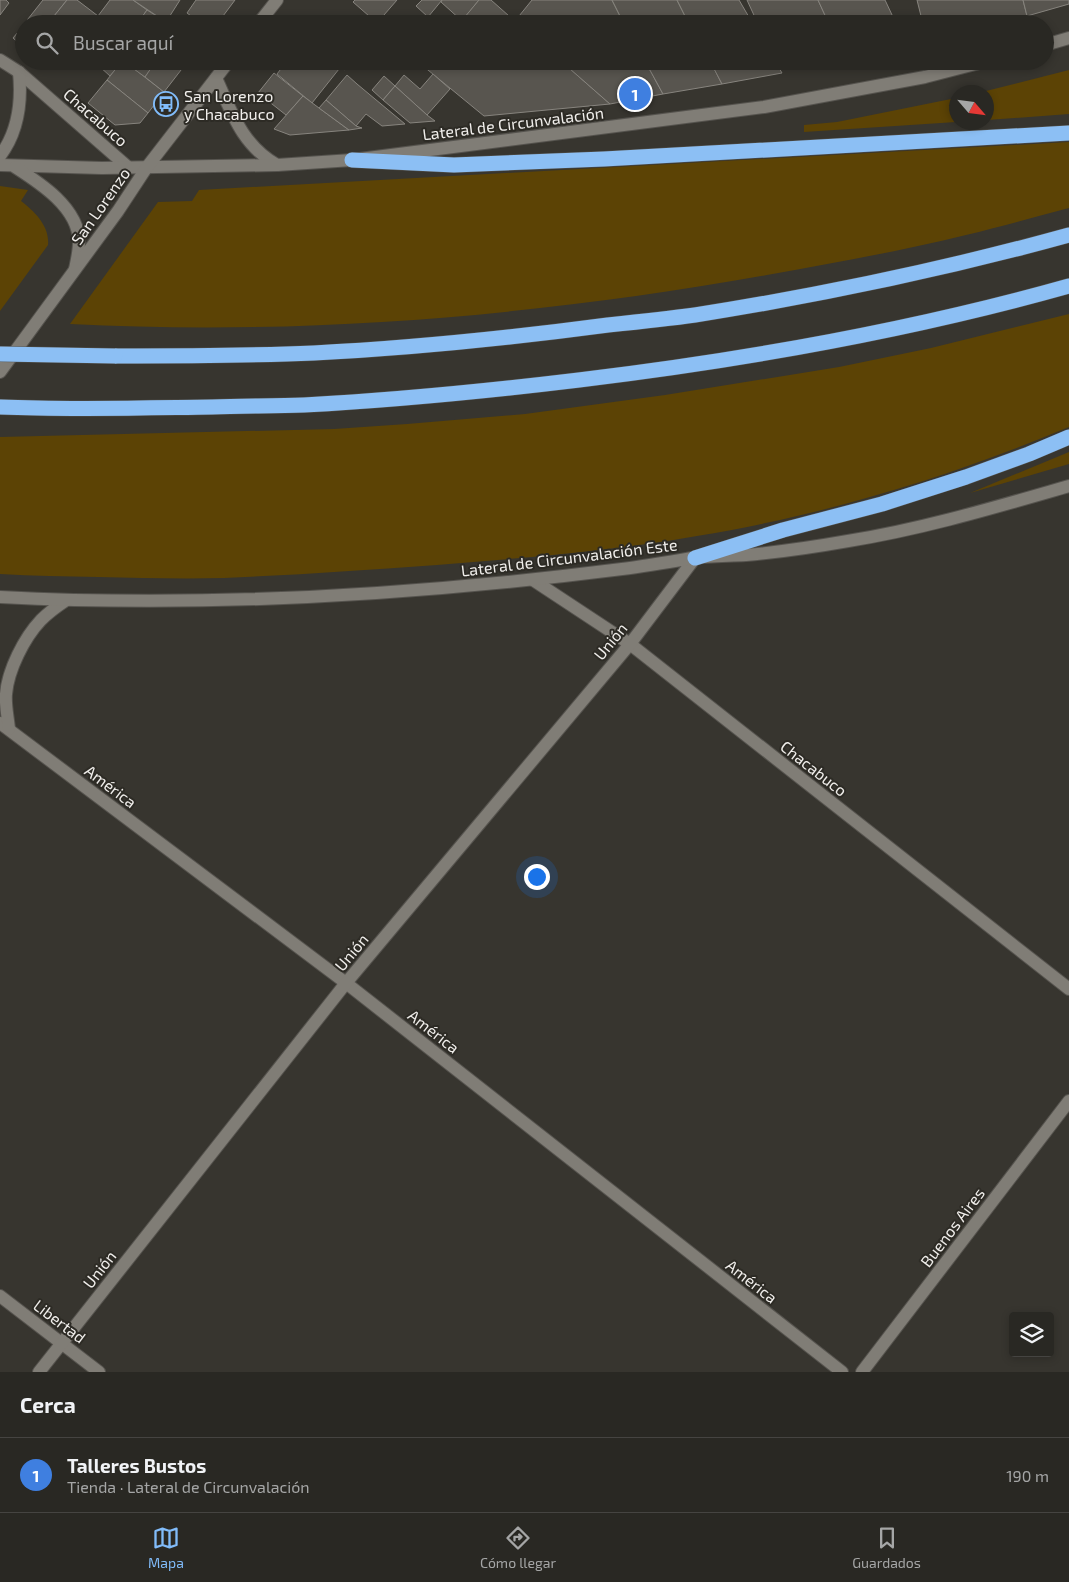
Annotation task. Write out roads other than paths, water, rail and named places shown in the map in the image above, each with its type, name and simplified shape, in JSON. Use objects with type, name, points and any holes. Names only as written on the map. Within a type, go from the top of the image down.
[{"type":"highway","points":[[352,160],[454,165],[604,159],[1069,133]]},
{"type":"highway","points":[[0,354],[115,356],[313,353],[399,348],[547,334],[692,315],[768,302],[936,268],[1007,252],[1069,235]]},
{"type":"highway","points":[[0,407],[130,408],[301,405],[498,390],[635,374],[799,348],[891,330],[1069,286]]},
{"type":"highway","points":[[695,558],[783,530],[928,490],[1029,454],[1069,436]]},
{"type":"street","points":[[265,15],[277,0]]},
{"type":"street","points":[[1054,42],[1069,38]]},
{"type":"street","name":"Chacabuco","points":[[0,60],[15,69]]},
{"type":"street","name":"Chacabuco","points":[[16,70],[129,168]]},
{"type":"street","name":"San Lorenzo","points":[[0,372],[118,211],[147,167],[222,70]]},
{"type":"street","name":"Lateral de Circunvalación","points":[[0,165],[129,168],[352,160],[764,107],[925,77],[952,70]]},
{"type":"street","points":[[0,156],[17,122],[20,105],[19,72]]},
{"type":"street","points":[[216,78],[242,134],[264,157],[277,164]]},
{"type":"street","points":[[13,166],[49,190],[71,215],[79,240],[75,269]]},
{"type":"street","name":"Lateral de Circunvalación Este","points":[[0,598],[65,601],[179,602],[302,597],[533,580],[626,569],[695,558],[786,551],[850,541],[950,518],[1069,486]]},
{"type":"street","name":"Unión","points":[[39,1372],[346,983],[630,644],[695,558]]},
{"type":"street","name":"Chacabuco","points":[[533,580],[630,644],[1069,989]]},
{"type":"street","points":[[4,726],[6,694],[10,673],[39,622],[51,610],[65,601]]},
{"type":"street","name":"América","points":[[4,726],[346,983],[842,1372]]},
{"type":"street","name":"Buenos Aires","points":[[862,1372],[1069,1102]]},
{"type":"street","name":"Libertad","points":[[0,1296],[99,1372]]},
{"type":"place","name":"Talleres Bustos","points":[[635,94]]},
{"type":"place","name":"San Lorenzo y Chacabuco","points":[[166,104]]}]
